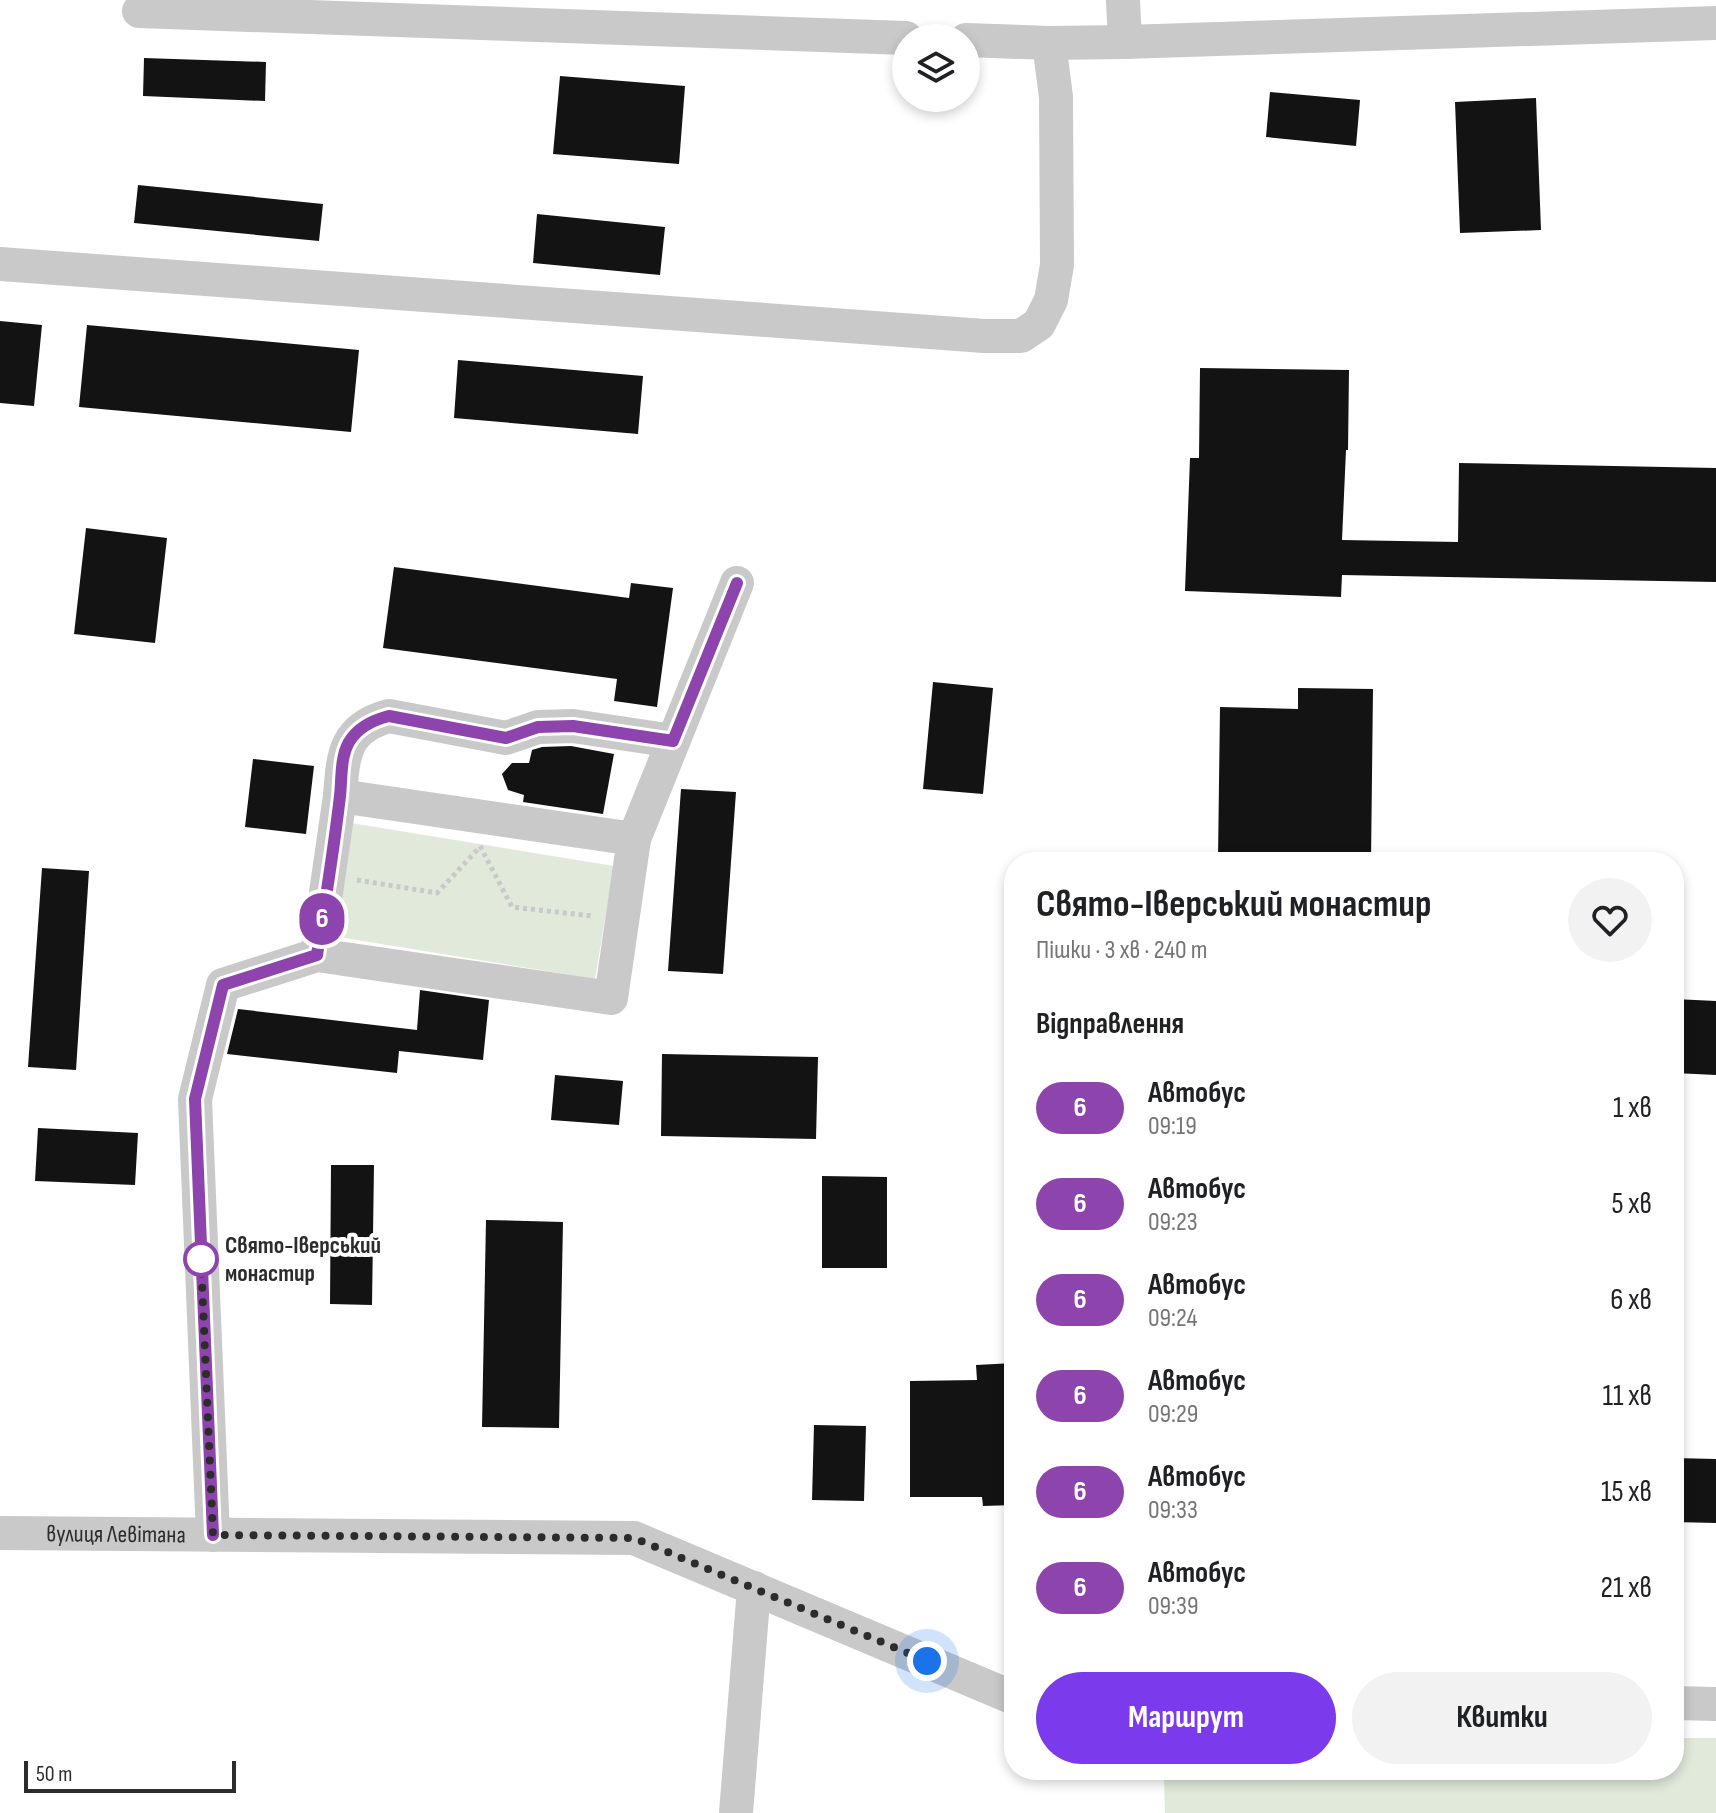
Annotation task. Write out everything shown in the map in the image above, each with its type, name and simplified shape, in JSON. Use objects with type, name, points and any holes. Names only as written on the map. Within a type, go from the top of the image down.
[{"type":"street","points":[[1123,0],[1125,42]]},
{"type":"street","points":[[139,11],[463,11],[892,37]]},
{"type":"street","points":[[980,41],[1125,42],[1716,23]]},
{"type":"street","points":[[0,264],[984,336],[1021,336],[1039,324],[1051,300],[1057,265],[1056,97],[1049,43]]},
{"type":"street","points":[[213,1535],[195,1099],[223,985],[317,955],[611,998],[634,839],[737,583]]},
{"type":"street","points":[[317,955],[343,759],[349,742],[361,728],[374,720],[389,716],[506,738],[538,727],[573,726],[673,741]]},
{"type":"street","points":[[340,796],[482,833],[634,839]]},
{"type":"street","name":"вулиця Левітана","points":[[0,1533],[634,1538],[1004,1694]]},
{"type":"street","points":[[736,1813],[754,1588]]},
{"type":"street","points":[[1684,1703],[1716,1704]]},
{"type":"path","points":[[328,875],[437,893],[482,833]]},
{"type":"path","points":[[482,833],[512,907],[622,919]]},
{"type":"shaded area","points":[[351,823],[614,866],[595,979],[332,936]]},
{"type":"shaded area","points":[[1684,1738],[1716,1738],[1716,1813],[1165,1813],[1164,1780],[1684,1780]]},
{"type":"building","points":[[144,58],[266,62],[265,101],[143,96]]},
{"type":"building","points":[[560,76],[685,86],[679,164],[553,154]]},
{"type":"building","points":[[1270,92],[1360,100],[1356,146],[1266,137]]},
{"type":"building","points":[[1536,98],[1541,230],[1460,233],[1455,102]]},
{"type":"building","points":[[138,185],[323,204],[319,241],[134,223]]},
{"type":"building","points":[[537,214],[665,227],[660,275],[533,263]]},
{"type":"building","points":[[0,321],[42,325],[34,406],[0,403]]},
{"type":"building","points":[[87,325],[359,350],[351,432],[79,407]]},
{"type":"building","points":[[458,360],[643,376],[638,434],[454,418]]},
{"type":"building","points":[[1200,368],[1349,370],[1342,540],[1458,542],[1459,463],[1716,468],[1716,582],[1342,575],[1341,597],[1185,591],[1190,458],[1199,458]]},
{"type":"building","points":[[86,528],[167,538],[155,643],[74,634]]},
{"type":"building","points":[[394,567],[629,598],[631,583],[673,588],[657,707],[614,701],[617,679],[383,648]]},
{"type":"building","points":[[933,682],[993,688],[983,794],[923,789]]},
{"type":"building","points":[[1298,688],[1373,689],[1371,852],[1218,852],[1220,707],[1298,709]]},
{"type":"building","points":[[571,746],[614,754],[603,814],[523,802],[524,795],[508,790],[502,774],[512,763],[529,763],[532,750],[542,747]]},
{"type":"building","points":[[253,759],[314,766],[306,834],[245,827]]},
{"type":"building","points":[[681,789],[736,792],[723,974],[668,971]]},
{"type":"building","points":[[42,868],[89,871],[76,1070],[28,1067]]},
{"type":"building","points":[[420,990],[489,1000],[483,1060],[399,1051],[397,1073],[227,1054],[238,1009],[417,1030]]},
{"type":"building","points":[[1684,999],[1716,1001],[1716,1075],[1684,1073]]},
{"type":"building","points":[[662,1054],[818,1057],[816,1139],[661,1136]]},
{"type":"building","points":[[555,1075],[623,1081],[619,1125],[551,1120]]},
{"type":"building","points":[[38,1128],[138,1133],[135,1185],[35,1181]]},
{"type":"building","points":[[331,1165],[374,1165],[372,1305],[330,1304]]},
{"type":"building","points":[[822,1176],[887,1177],[887,1268],[822,1268]]},
{"type":"building","points":[[486,1220],[563,1222],[559,1428],[482,1427]]},
{"type":"building","points":[[1004,1364],[1004,1505],[983,1506],[982,1497],[910,1497],[910,1381],[977,1380],[976,1365]]},
{"type":"building","points":[[814,1425],[866,1426],[864,1501],[812,1500]]},
{"type":"building","points":[[1684,1458],[1716,1459],[1716,1523],[1684,1522]]},
{"type":"bus line","name":"6","points":[[213,1535],[195,1099],[223,985],[317,955],[343,759],[349,742],[361,728],[389,716],[506,738],[538,727],[573,726],[673,741],[737,583]]},
{"type":"place","name":"Свято-Іверський монастир","points":[[201,1259]]},
{"type":"route","points":[[201,1259],[213,1535],[634,1538],[927,1661]]}]
